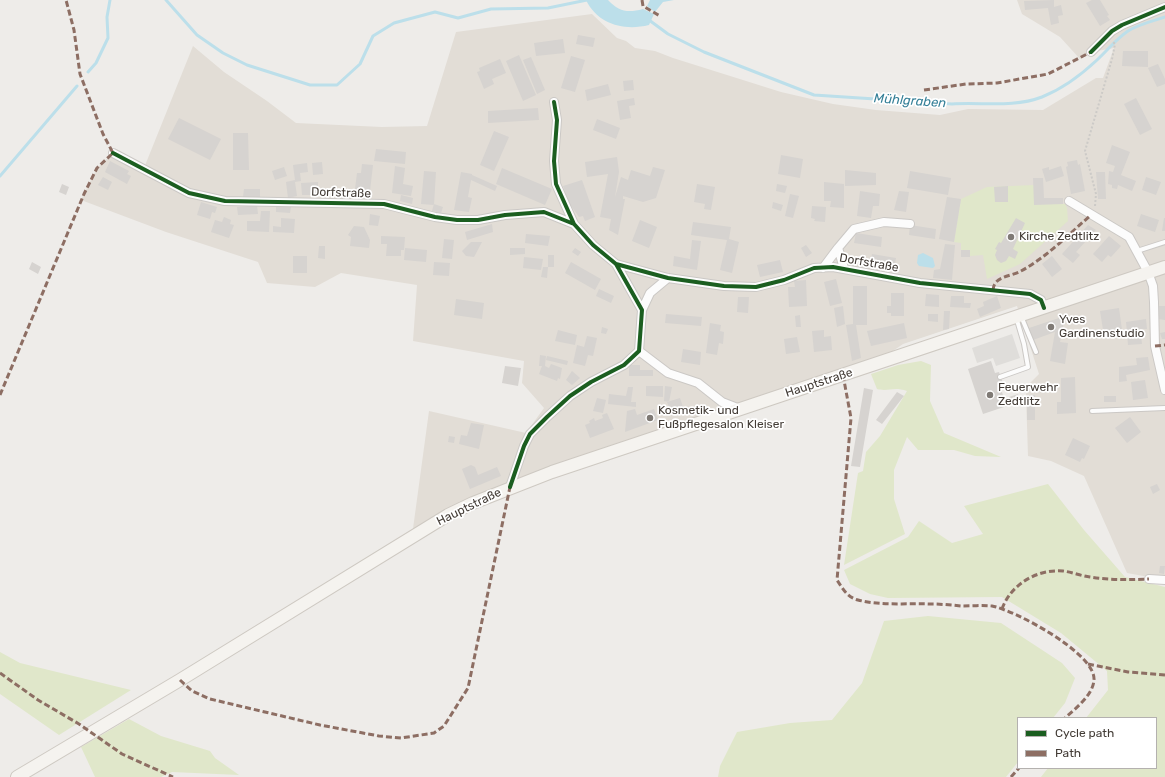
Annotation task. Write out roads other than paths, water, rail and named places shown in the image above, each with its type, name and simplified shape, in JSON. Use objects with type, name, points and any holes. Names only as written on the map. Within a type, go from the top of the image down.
[{"type":"main road","name":"Hauptstraße","points":[[17,777],[180,680],[426,528],[467,506],[510,487],[1165,267]]},
{"type":"street","points":[[1091,52],[1112,31],[1122,25],[1165,7]]},
{"type":"street","name":"Dorfstraße","points":[[554,102],[557,120],[554,161],[556,184],[574,224],[593,245],[616,264],[642,310]]},
{"type":"street","name":"Dorfstraße","points":[[113,153],[189,193],[225,201],[384,204],[435,218],[457,220],[478,220],[505,215],[544,212],[574,224]]},
{"type":"street","points":[[1069,201],[1130,237],[1148,272],[1153,286],[1155,346],[1165,390]]},
{"type":"street","name":"Dorfstraße","points":[[823,268],[854,229],[884,222],[910,224]]},
{"type":"street","name":"Dorfstraße","points":[[838,248],[844,268]]},
{"type":"street","name":"Dorfstraße","points":[[616,264],[668,278],[724,286],[756,287],[784,280],[814,268],[844,268],[920,282],[1030,294],[1041,300],[1044,308]]},
{"type":"street","points":[[510,487],[524,446],[530,434],[570,396],[591,382],[624,365],[639,351],[642,310],[650,293],[668,278]]},
{"type":"street","points":[[639,351],[668,373],[698,383],[722,402],[740,410]]},
{"type":"street","points":[[1149,579],[1165,580]]},
{"type":"lane","points":[[1137,251],[1165,242]]},
{"type":"lane","points":[[1019,316],[1036,352]]},
{"type":"lane","points":[[1000,377],[1028,366],[1019,316]]},
{"type":"lane","points":[[1092,411],[1165,408]]},
{"type":"water","points":[[586,0],[608,0],[620,9],[633,11],[643,9],[654,14],[649,25],[640,27],[622,26],[613,24],[598,15]]},
{"type":"water","points":[[650,0],[674,0],[663,2],[655,12],[647,6]]},
{"type":"water","points":[[923,253],[933,258],[935,266],[933,268],[919,266],[917,263],[918,255]]},
{"type":"waterway","points":[[88,72],[96,63],[108,38],[107,17],[110,0]]},
{"type":"waterway","points":[[166,0],[197,35],[223,53],[247,65],[310,85],[337,85],[360,64],[373,36],[394,23],[435,12],[458,18],[491,9],[548,8],[587,0]]},
{"type":"waterway","name":"Mühlgraben","points":[[649,20],[668,34],[704,52],[814,95],[952,104],[1009,104],[1042,97],[1057,90],[1084,71],[1128,31],[1165,17]]},
{"type":"waterway","points":[[0,176],[77,86]]},
{"type":"place","name":"Kirche Zedtlitz","points":[[1011,237]]},
{"type":"place","name":"Yves Gardinenstudio","points":[[1051,327]]},
{"type":"place","name":"Feuerwehr Zedtlitz","points":[[990,395]]},
{"type":"place","name":"Kosmetik- und Fußpflegesalon Kleiser","points":[[650,418]]}]
